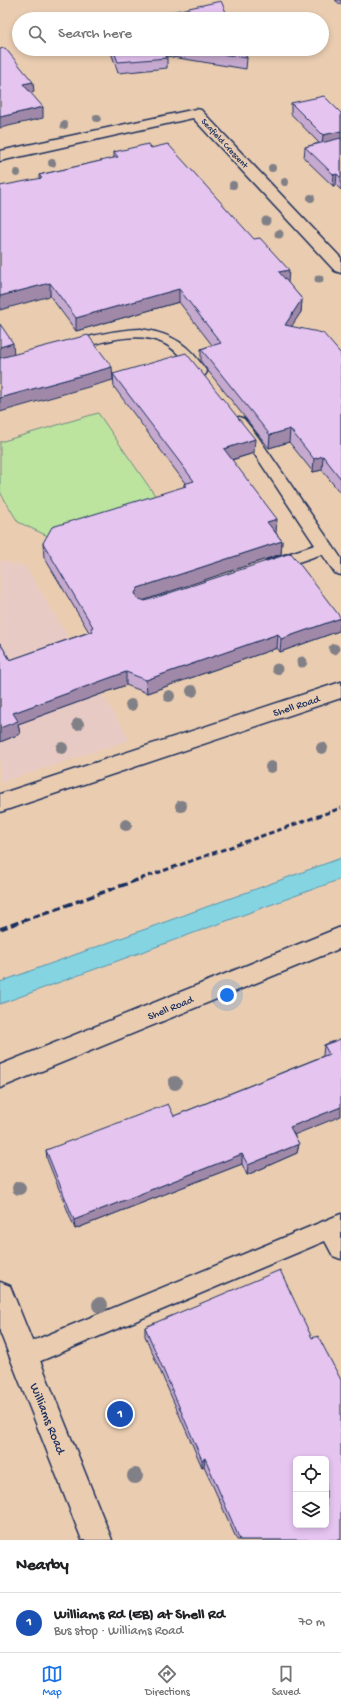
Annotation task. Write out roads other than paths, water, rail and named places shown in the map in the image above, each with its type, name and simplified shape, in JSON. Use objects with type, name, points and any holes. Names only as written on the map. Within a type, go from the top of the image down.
[{"type":"street","name":"Seafield Crescent","points":[[0,156],[196,113],[341,268]]},
{"type":"street","name":"Shell Road","points":[[0,803],[341,690]]},
{"type":"street","name":"Shell Road","points":[[0,1077],[341,937]]},
{"type":"street","name":"Williams Road","points":[[0,1296],[97,1540]]},
{"type":"lane","points":[[58,350],[106,337],[138,334],[155,335],[179,347],[208,382]]},
{"type":"lane","points":[[231,411],[260,448],[324,548],[341,569]]},
{"type":"lane","points":[[257,570],[324,548]]},
{"type":"lane","points":[[24,1356],[337,1233]]},
{"type":"water","points":[[341,858],[341,879],[0,1004],[0,982]]},
{"type":"railway","points":[[140,879],[341,808]]},
{"type":"railway","points":[[0,929],[143,878]]},
{"type":"place","name":"Williams Rd (EB) at Shell Rd","points":[[120,1414]]}]
